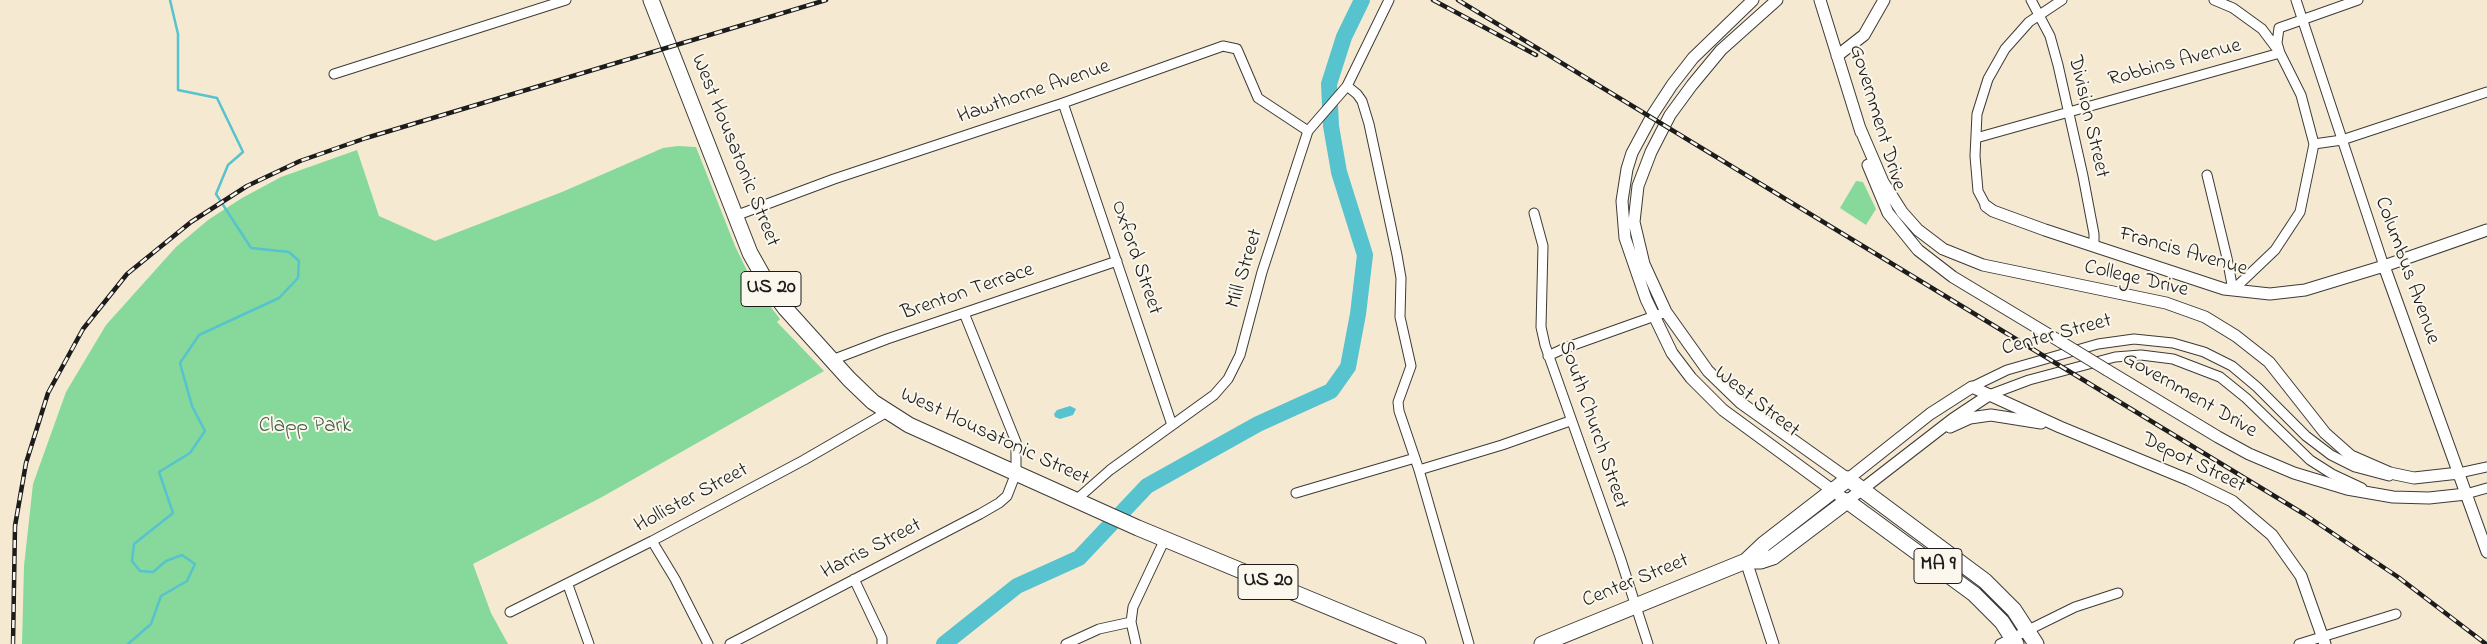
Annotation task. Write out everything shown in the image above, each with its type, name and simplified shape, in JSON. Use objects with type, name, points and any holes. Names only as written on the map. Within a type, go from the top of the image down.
[{"type":"highway","name":"West Housatonic Street","points":[[651,0],[750,253],[768,285],[785,308],[862,392],[887,412],[909,425],[1016,474],[1165,540],[1418,644]]},
{"type":"highway","name":"West Street","points":[[1848,479],[1986,581],[2006,601],[2036,644]]},
{"type":"highway","name":"Center Street","points":[[1542,644],[1746,561],[1764,544],[1848,479]]},
{"type":"highway","name":"West Street","points":[[1847,501],[1989,607],[2009,642]]},
{"type":"highway","name":"Center Street","points":[[1746,561],[1761,561],[1773,557],[1847,501]]},
{"type":"street","points":[[334,74],[566,0]]},
{"type":"street","name":"Mill Street","points":[[1082,502],[1110,470],[1221,388],[1240,355],[1262,272],[1308,131],[1347,86],[1390,0]]},
{"type":"street","name":"West Street","points":[[1753,0],[1693,58],[1653,114],[1627,169],[1622,201],[1625,238],[1633,267],[1653,317],[1680,365],[1713,400],[1737,421],[1847,501]]},
{"type":"street","name":"West Street","points":[[1777,0],[1721,50],[1692,84],[1670,116],[1651,152],[1640,179],[1635,206],[1637,242],[1652,285],[1666,312],[1695,356],[1729,393],[1848,479]]},
{"type":"street","name":"West Street","points":[[1766,9],[1782,0]]},
{"type":"street","name":"Government Drive","points":[[1820,0],[1877,191],[1893,221],[1908,240],[1928,260],[1953,277],[2249,454],[2314,480],[2381,495]]},
{"type":"street","points":[[1837,56],[1864,36],[1884,0]]},
{"type":"street","name":"Division Street","points":[[2031,0],[2050,36],[2094,234],[2094,246]]},
{"type":"street","points":[[1986,206],[1978,191],[1975,156],[1977,114],[1988,79],[2005,49],[2029,22],[2062,0]]},
{"type":"street","points":[[2214,0],[2233,8],[2262,29],[2280,53]]},
{"type":"street","name":"Columbus Avenue","points":[[2296,0],[2384,266],[2487,552]]},
{"type":"street","points":[[2233,290],[2274,250],[2300,212],[2314,144],[2301,96],[2280,53],[2277,43],[2279,28],[2358,0]]},
{"type":"street","name":"Hawthorne Avenue","points":[[736,216],[834,180],[1063,103],[1223,46],[1237,49],[1258,98],[1308,131]]},
{"type":"street","name":"Robbins Avenue","points":[[1976,138],[2280,53]]},
{"type":"street","points":[[1347,86],[1362,101],[1369,124],[1398,262],[1400,317],[1410,366],[1398,402],[1399,411],[1419,470],[1469,644]]},
{"type":"street","points":[[2314,144],[2342,140],[2487,92]]},
{"type":"street","name":"Oxford Street","points":[[1063,103],[1172,425]]},
{"type":"street","name":"College Drive","points":[[1859,126],[1890,194],[1912,224],[1935,243],[1953,254],[1983,265],[2166,303],[2205,317],[2236,336],[2269,362],[2325,433],[2341,450],[2377,468],[2414,478]]},
{"type":"street","points":[[2207,175],[2228,258],[2233,290]]},
{"type":"street","name":"Francis Avenue","points":[[1986,206],[1993,211],[2044,230],[2233,290],[2270,294],[2305,290],[2384,266],[2487,230]]},
{"type":"street","name":"South Church Street","points":[[1534,213],[1543,246],[1541,328],[1548,356],[1620,557],[1648,644]]},
{"type":"street","name":"Brenton Terrace","points":[[832,360],[964,313],[1117,262]]},
{"type":"street","points":[[1548,356],[1565,348],[1666,312]]},
{"type":"street","points":[[964,313],[1016,442],[1016,474]]},
{"type":"street","name":"Center Street","points":[[1848,479],[1930,414],[1972,387],[2007,370],[2104,343],[2145,339],[2174,343],[2204,352],[2232,366],[2257,387],[2306,436],[2331,456],[2365,471],[2389,476],[2414,478],[2459,473],[2487,467]]},
{"type":"street","name":"Center Street","points":[[1847,501],[1989,395],[2029,380],[2115,357],[2141,355],[2173,359],[2220,377],[2246,398],[2310,460],[2337,477],[2381,495],[2429,498],[2466,494],[2487,488]]},
{"type":"street","name":"Depot Street","points":[[1972,387],[2060,427],[2211,490],[2246,511],[2272,535],[2293,562],[2308,593],[2324,640]]},
{"type":"street","name":"Hollister Street","points":[[510,612],[568,585],[804,460],[887,412]]},
{"type":"street","name":"Depot Street","points":[[1936,433],[1970,418],[1991,415],[2013,417],[2060,427]]},
{"type":"street","points":[[1419,470],[1502,445],[1570,421]]},
{"type":"street","points":[[1296,493],[1415,458]]},
{"type":"street","name":"Harris Street","points":[[730,644],[999,503],[1007,496],[1016,474]]},
{"type":"street","points":[[652,540],[675,579],[708,644]]},
{"type":"street","points":[[1136,644],[1131,622],[1133,607],[1165,540]]},
{"type":"street","points":[[1746,561],[1773,644]]},
{"type":"street","points":[[854,579],[881,640]]},
{"type":"street","points":[[568,585],[589,644]]},
{"type":"street","points":[[2009,642],[2028,630],[2075,608],[2118,593]]},
{"type":"street","points":[[2300,644],[2324,640],[2396,614]]},
{"type":"street","points":[[1066,644],[1099,629],[1131,622]]},
{"type":"green space","name":"Clapp Park","points":[[678,146],[696,147],[735,246],[754,285],[780,319],[777,322],[824,371],[602,497],[473,564],[491,613],[508,644],[22,644],[24,566],[33,484],[66,392],[106,325],[176,247],[208,220],[242,198],[281,177],[357,150],[379,216],[435,241],[562,192],[663,148]]},
{"type":"green space","points":[[1856,181],[1863,182],[1876,209],[1866,225],[1840,208]]},
{"type":"water","points":[[1070,406],[1076,409],[1073,415],[1060,419],[1055,417],[1054,414],[1057,410]]},
{"type":"waterway","points":[[128,644],[151,624],[161,596],[187,581],[195,564],[182,555],[166,561],[153,572],[140,571],[132,561],[134,544],[173,513],[159,472],[190,453],[205,431],[192,406],[180,363],[199,335],[279,298],[298,278],[299,261],[289,252],[251,248],[216,194],[228,165],[243,152],[217,98],[178,90],[178,34],[170,0]]},
{"type":"waterway","points":[[944,644],[1017,586],[1079,558],[1147,486],[1258,424],[1331,391],[1348,367],[1358,314],[1365,255],[1339,172],[1331,126],[1329,84],[1344,37],[1362,0]]},
{"type":"railway","points":[[13,644],[15,526],[26,463],[48,393],[83,329],[127,274],[191,222],[247,186],[300,161],[366,138],[826,0]]},
{"type":"railway","points":[[1433,0],[1536,55]]},
{"type":"railway","points":[[1458,0],[2304,514],[2398,577],[2486,644]]}]
